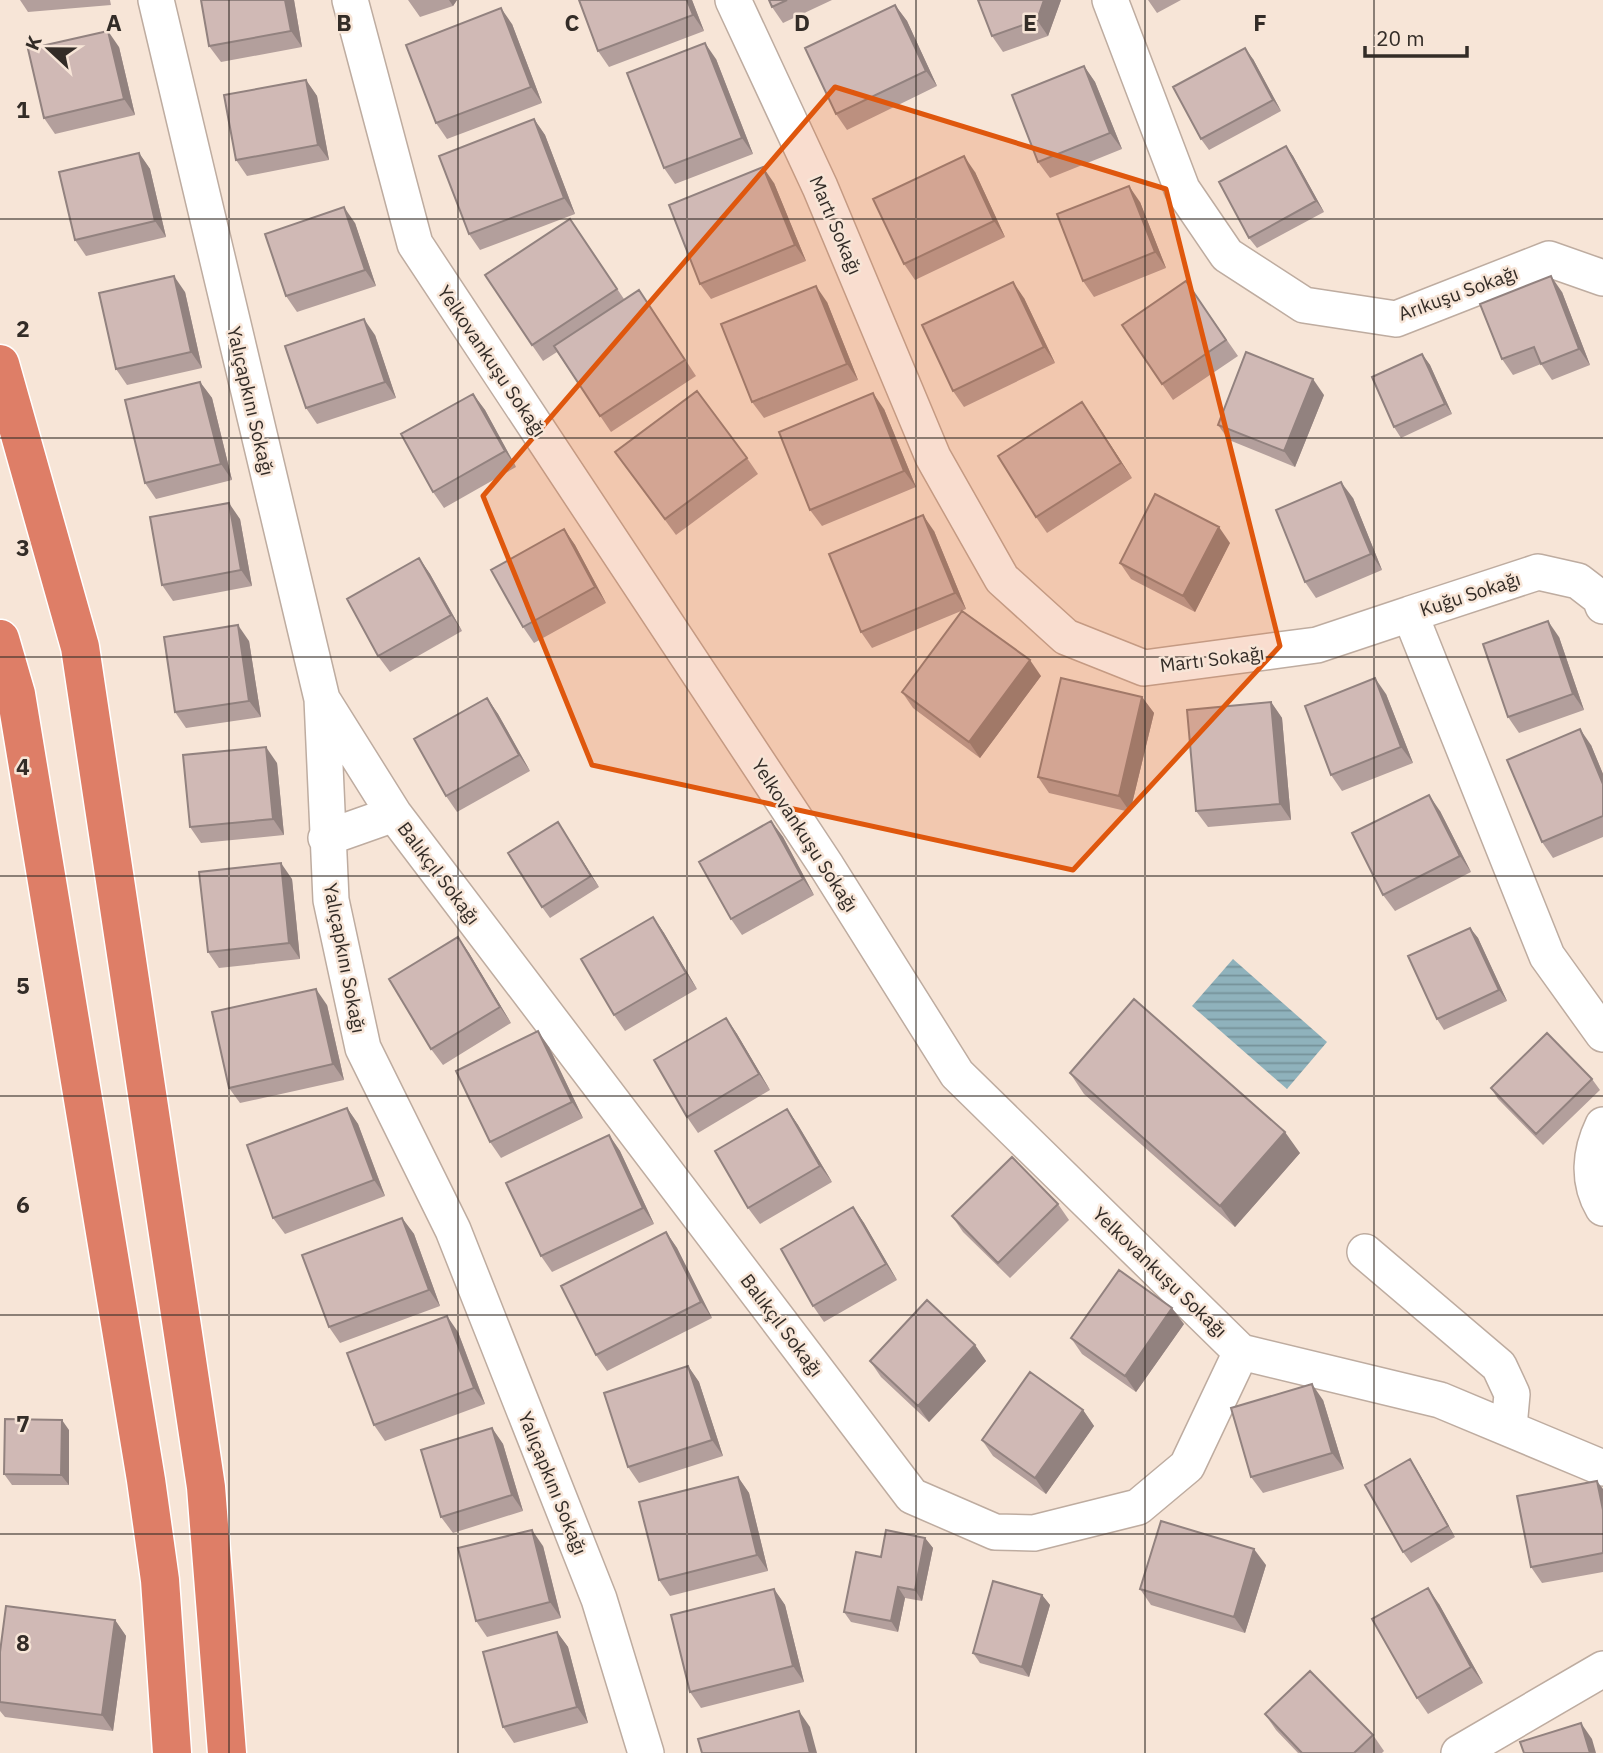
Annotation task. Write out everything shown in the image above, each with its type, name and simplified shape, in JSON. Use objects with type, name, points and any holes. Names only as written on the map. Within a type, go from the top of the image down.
[{"type":"highway","points":[[0,364],[80,647],[206,1487],[227,1753]]},
{"type":"highway","points":[[0,639],[16,694],[146,1480],[160,1580],[172,1753]]},
{"type":"highway","points":[[144,1753],[167,1694]]},
{"type":"street","name":"Yalıçapkını Sokağı","points":[[156,0],[322,699],[326,838],[331,900],[363,1048],[453,1230],[599,1598],[646,1753]]},
{"type":"street","name":"Yelkovankuşu Sokağı","points":[[351,0],[415,244],[827,867],[957,1074],[1241,1352],[1440,1400],[1603,1468]]},
{"type":"street","name":"Martı Sokağı","points":[[733,0],[820,187],[933,457],[1002,579],[1066,637],[1144,668],[1317,645],[1410,614]]},
{"type":"street","name":"Arıkuşu Sokağı","points":[[1110,0],[1182,188],[1227,255],[1304,305],[1396,319],[1549,259],[1603,278]]},
{"type":"street","name":"Kuğu Sokağı","points":[[1410,614],[1538,572],[1578,581],[1600,598],[1603,606]]},
{"type":"street","points":[[1410,614],[1547,956],[1603,1034]]},
{"type":"street","name":"Balıkçıl Sokağı","points":[[322,699],[394,814],[912,1496],[995,1532],[1034,1533],[1138,1507],[1187,1466],[1241,1352]]},
{"type":"street","name":"Balıkçıl Sokağı","points":[[326,838],[394,814]]},
{"type":"street","points":[[1603,1125],[1592,1157],[1591,1176],[1596,1196],[1603,1208]]},
{"type":"street","points":[[1365,1252],[1499,1366],[1512,1394],[1509,1427]]},
{"type":"street","points":[[1459,1753],[1603,1669]]},
{"type":"highlighted area","points":[[835,87],[1166,189],[1280,646],[1073,870],[592,765],[483,496]]},
{"type":"water","points":[[1233,959],[1327,1042],[1287,1089],[1192,1006]]},
{"type":"building","points":[[201,0],[285,0],[291,31],[209,46]]},
{"type":"building","points":[[579,0],[687,0],[693,15],[598,51]]},
{"type":"building","points":[[769,0],[787,0],[772,7]]},
{"type":"building","points":[[978,0],[1044,0],[1037,20],[992,36]]},
{"type":"building","points":[[895,5],[926,71],[836,114],[805,48]]},
{"type":"building","points":[[501,8],[531,87],[436,123],[406,45]]},
{"type":"building","points":[[108,31],[124,99],[44,118],[28,49]]},
{"type":"building","points":[[705,43],[742,138],[664,168],[627,73]]},
{"type":"building","points":[[1245,48],[1273,100],[1201,139],[1173,87]]},
{"type":"building","points":[[1084,66],[1110,133],[1038,162],[1012,95]]},
{"type":"building","points":[[306,80],[318,145],[236,160],[224,95]]},
{"type":"building","points":[[534,119],[564,198],[469,234],[439,156]]},
{"type":"building","points":[[1286,146],[1316,201],[1249,238],[1219,182]]},
{"type":"building","points":[[139,153],[155,221],[75,240],[59,172]]},
{"type":"building","points":[[964,156],[994,221],[904,264],[873,199]]},
{"type":"building","points":[[763,167],[795,245],[700,284],[669,205]]},
{"type":"building","points":[[1129,186],[1155,252],[1083,281],[1057,214]]},
{"type":"building","points":[[344,207],[365,270],[286,296],[265,234]]},
{"type":"building","points":[[570,219],[617,289],[532,345],[485,275]]},
{"type":"building","points":[[174,276],[191,352],[116,369],[99,293]]},
{"type":"building","points":[[1551,276],[1579,349],[1541,364],[1534,347],[1502,359],[1480,304]]},
{"type":"building","points":[[1186,281],[1226,340],[1162,384],[1122,325]]},
{"type":"building","points":[[1013,282],[1044,347],[953,391],[922,325]]},
{"type":"building","points":[[816,286],[847,364],[752,402],[721,324]]},
{"type":"building","points":[[639,290],[685,360],[600,416],[554,346]]},
{"type":"building","points":[[364,319],[385,382],[306,408],[285,346]]},
{"type":"building","points":[[1246,352],[1313,379],[1284,451],[1218,425]]},
{"type":"building","points":[[1422,354],[1445,404],[1394,427],[1372,377]]},
{"type":"building","points":[[200,382],[221,464],[145,483],[125,400]]},
{"type":"building","points":[[697,391],[747,458],[665,519],[615,452]]},
{"type":"building","points":[[873,393],[904,471],[810,510],[779,432]]},
{"type":"building","points":[[473,394],[505,451],[433,492],[401,434]]},
{"type":"building","points":[[1082,402],[1121,463],[1036,517],[998,456]]},
{"type":"building","points":[[1341,482],[1371,554],[1305,582],[1276,510]]},
{"type":"building","points":[[1155,494],[1219,527],[1183,596],[1120,563]]},
{"type":"building","points":[[229,503],[241,570],[162,585],[150,517]]},
{"type":"building","points":[[923,515],[955,593],[861,632],[829,554]]},
{"type":"building","points":[[564,529],[595,587],[523,627],[491,570]]},
{"type":"building","points":[[419,558],[451,615],[378,656],[347,599]]},
{"type":"building","points":[[962,611],[1030,660],[969,742],[902,692]]},
{"type":"building","points":[[1548,621],[1573,694],[1508,717],[1483,644]]},
{"type":"building","points":[[238,625],[249,701],[175,712],[164,637]]},
{"type":"building","points":[[1061,678],[1142,697],[1119,796],[1038,777]]},
{"type":"building","points":[[1375,678],[1401,747],[1331,775],[1305,706]]},
{"type":"building","points":[[487,698],[519,755],[446,796],[414,739]]},
{"type":"building","points":[[1271,702],[1280,804],[1196,811],[1187,710]]},
{"type":"building","points":[[1580,729],[1603,784],[1603,816],[1542,842],[1507,760]]},
{"type":"building","points":[[266,747],[273,819],[190,827],[183,755]]},
{"type":"building","points":[[1429,795],[1460,856],[1383,895],[1352,833]]},
{"type":"building","points":[[771,821],[803,879],[731,919],[699,862]]},
{"type":"building","points":[[558,822],[591,876],[542,907],[508,853]]},
{"type":"building","points":[[281,863],[289,943],[208,952],[199,872]]},
{"type":"building","points":[[653,917],[686,973],[614,1015],[581,959]]},
{"type":"building","points":[[1470,928],[1499,990],[1437,1019],[1408,956]]},
{"type":"building","points":[[458,937],[500,1007],[431,1049],[389,979]]},
{"type":"building","points":[[316,989],[333,1064],[229,1088],[212,1012]]},
{"type":"building","points":[[1134,999],[1285,1132],[1220,1206],[1070,1073]]},
{"type":"building","points":[[726,1018],[759,1074],[687,1117],[654,1060]]},
{"type":"building","points":[[538,1031],[572,1102],[490,1142],[456,1071]]},
{"type":"building","points":[[1547,1033],[1592,1079],[1536,1134],[1491,1088]]},
{"type":"building","points":[[347,1108],[374,1180],[273,1218],[247,1145]]},
{"type":"building","points":[[787,1109],[820,1166],[748,1208],[715,1151]]},
{"type":"building","points":[[609,1135],[643,1208],[541,1256],[506,1183]]},
{"type":"building","points":[[1012,1157],[1058,1204],[998,1263],[952,1216]]},
{"type":"building","points":[[853,1207],[886,1264],[813,1306],[781,1249]]},
{"type":"building","points":[[402,1218],[429,1290],[329,1327],[302,1255]]},
{"type":"building","points":[[666,1232],[701,1302],[596,1355],[561,1286]]},
{"type":"building","points":[[1119,1270],[1172,1308],[1125,1376],[1071,1338]]},
{"type":"building","points":[[927,1300],[975,1345],[918,1406],[870,1361]]},
{"type":"building","points":[[447,1316],[474,1388],[374,1425],[347,1353]]},
{"type":"building","points":[[688,1366],[712,1440],[628,1467],[604,1393]]},
{"type":"building","points":[[1030,1372],[1083,1410],[1035,1478],[982,1440]]},
{"type":"building","points":[[1312,1384],[1332,1453],[1251,1477],[1231,1408]]},
{"type":"building","points":[[5,1419],[62,1420],[61,1475],[4,1474]]},
{"type":"building","points":[[492,1428],[512,1495],[441,1517],[421,1450]]},
{"type":"building","points":[[1410,1459],[1448,1526],[1403,1552],[1365,1485]]},
{"type":"building","points":[[738,1477],[757,1555],[659,1580],[639,1502]]},
{"type":"building","points":[[1597,1481],[1603,1510],[1603,1553],[1531,1567],[1517,1496]]},
{"type":"building","points":[[1161,1521],[1254,1549],[1234,1617],[1140,1589]]},
{"type":"building","points":[[532,1530],[550,1602],[476,1621],[458,1548]]},
{"type":"building","points":[[886,1530],[925,1538],[915,1590],[898,1587],[891,1621],[844,1612],[856,1552],[881,1557]]},
{"type":"building","points":[[993,1581],[1042,1595],[1022,1667],[973,1653]]},
{"type":"building","points":[[1428,1588],[1471,1667],[1417,1698],[1372,1619]]},
{"type":"building","points":[[774,1589],[793,1666],[690,1692],[671,1615]]},
{"type":"building","points":[[6,1606],[115,1620],[102,1715],[0,1702],[0,1652]]},
{"type":"building","points":[[557,1632],[577,1707],[503,1727],[483,1652]]},
{"type":"building","points":[[1310,1671],[1373,1735],[1354,1753],[1302,1753],[1265,1714]]},
{"type":"building","points":[[799,1711],[810,1753],[702,1753],[698,1739]]},
{"type":"building","points":[[1581,1723],[1590,1753],[1524,1753],[1520,1742]]}]
